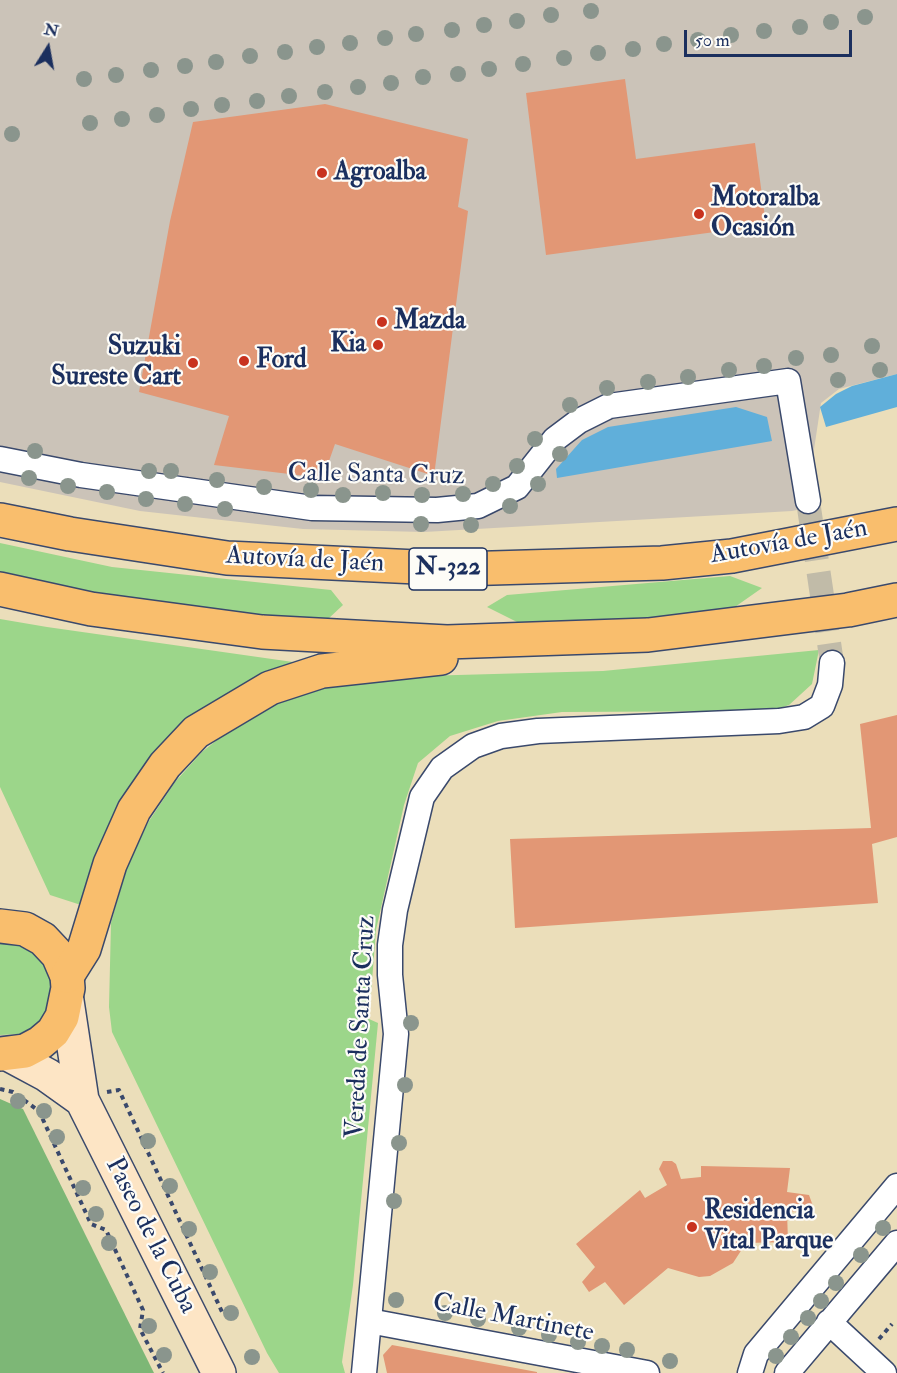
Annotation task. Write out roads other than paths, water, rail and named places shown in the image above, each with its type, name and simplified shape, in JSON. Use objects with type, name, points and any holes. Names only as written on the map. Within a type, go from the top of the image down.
[{"type":"main road","name":"Autovía de Jaén","points":[[0,520],[70,534],[226,558],[459,569],[662,563],[732,556],[897,524]]},
{"type":"main road","points":[[0,589],[91,609],[262,632],[447,642],[648,635]]},
{"type":"main road","points":[[4,1054],[25,1051],[40,1043],[53,1032],[62,1017],[67,988],[84,949],[110,864],[134,810],[165,765],[196,732],[231,709],[270,688],[322,670],[648,635],[848,610],[897,600]]},
{"type":"main road","points":[[2,924],[25,929],[43,939],[58,955],[67,988],[82,1100]]},
{"type":"main road","points":[[4,1054],[47,1075],[82,1100]]},
{"type":"main road","name":"Paseo de la Cuba","points":[[82,1100],[219,1373]]},
{"type":"street","name":"Calle Santa Cruz","points":[[0,459],[81,475],[312,508],[438,510],[478,506],[517,487],[555,440],[579,421],[609,406],[788,381],[807,501]]},
{"type":"street","name":"Vereda de Santa Cruz","points":[[364,1373],[396,1034],[390,975],[390,945],[395,910],[422,797],[442,768],[473,746],[501,736],[538,731],[779,721],[804,717],[822,706],[830,685],[832,663]]},
{"type":"street","points":[[750,1373],[756,1354],[897,1186]]},
{"type":"street","points":[[787,1373],[897,1243]]},
{"type":"street","name":"Calle Martinete","points":[[369,1321],[647,1373]]},
{"type":"street","points":[[829,1322],[886,1370]]},
{"type":"water","points":[[897,374],[897,407],[826,427],[820,407],[836,394],[852,386]]},
{"type":"water","points":[[736,407],[767,417],[772,441],[557,478],[556,469],[582,440],[608,427]]},
{"type":"tunnel","points":[[808,501],[832,663]]},
{"type":"place","name":"Agroalba","points":[[322,173]]},
{"type":"place","name":"Motoralba Ocasión","points":[[699,214]]},
{"type":"place","name":"Mazda","points":[[382,322]]},
{"type":"place","name":"Kia","points":[[378,345]]},
{"type":"place","name":"Ford","points":[[244,361]]},
{"type":"place","name":"Suzuki Sureste Cart","points":[[193,363]]},
{"type":"place","name":"Residencia Vital Parque","points":[[692,1227]]}]
